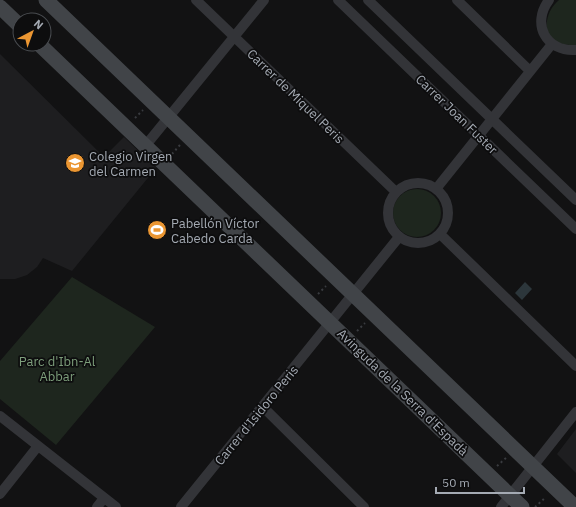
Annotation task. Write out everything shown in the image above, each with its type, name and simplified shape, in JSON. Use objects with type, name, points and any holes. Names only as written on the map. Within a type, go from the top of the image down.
[{"type":"street","points":[[46,0],[575,507]]},
{"type":"street","name":"Carrer de Miquel Peris","points":[[196,0],[396,192]]},
{"type":"street","points":[[146,145],[264,0]]},
{"type":"street","name":"Carrer Joan Fuster","points":[[338,0],[576,229]]},
{"type":"street","name":"Carrer Joan Fuster","points":[[368,0],[576,200]]},
{"type":"street","points":[[457,0],[530,71]]},
{"type":"street","points":[[548,0],[543,9],[541,18],[545,37],[560,49],[576,50]]},
{"type":"street","points":[[0,7],[12,18]]},
{"type":"street","points":[[436,189],[552,44]]},
{"type":"street","name":"Avinguda de la Serra d'Espadà","points":[[47,52],[489,475],[505,501],[522,507]]},
{"type":"street","points":[[412,184],[429,185],[436,189],[445,201],[448,216],[446,226],[440,234],[433,240],[415,243],[399,237],[392,229],[388,220],[388,210],[391,200],[396,192],[412,184]]},
{"type":"street","points":[[440,234],[576,366]]},
{"type":"street","name":"Avinguda de la Serra d'Espadà","points":[[330,323],[399,237]]},
{"type":"street","name":"Carrer d'Isidoro Peris","points":[[181,507],[330,323]]},
{"type":"street","points":[[263,407],[364,507]]},
{"type":"street","points":[[505,501],[576,412]]},
{"type":"street","points":[[0,416],[116,507]]},
{"type":"street","points":[[0,494],[38,446]]},
{"type":"street","points":[[97,507],[104,498]]},
{"type":"path","points":[[310,303],[335,277]]},
{"type":"path","points":[[348,340],[374,314]]},
{"type":"path","points":[[489,475],[514,449]]},
{"type":"shaded area","name":"Colegio Virgen del Carmen","points":[[0,54],[104,157],[124,137],[156,168],[72,271],[43,258],[37,267],[27,275],[15,279],[0,279]]},
{"type":"shaded area","points":[[525,282],[532,289],[522,300],[515,293]]},
{"type":"shaded area","points":[[576,429],[576,473],[557,454]]},
{"type":"green space","points":[[559,0],[576,0],[576,45],[556,41],[551,37],[548,31],[547,25],[550,11]]},
{"type":"green space","points":[[412,189],[422,189],[434,196],[441,208],[441,218],[434,230],[422,237],[412,237],[404,233],[397,226],[393,218],[393,208],[397,200],[404,193]]},
{"type":"green space","name":"Parc d'Ibn-Al Abbar","points":[[72,277],[155,327],[56,445],[0,399],[0,361]]},
{"type":"place","name":"Colegio Virgen del Carmen","points":[[75,163]]},
{"type":"place","name":"Pabellón Víctor Cabedo Carda","points":[[157,230]]}]
